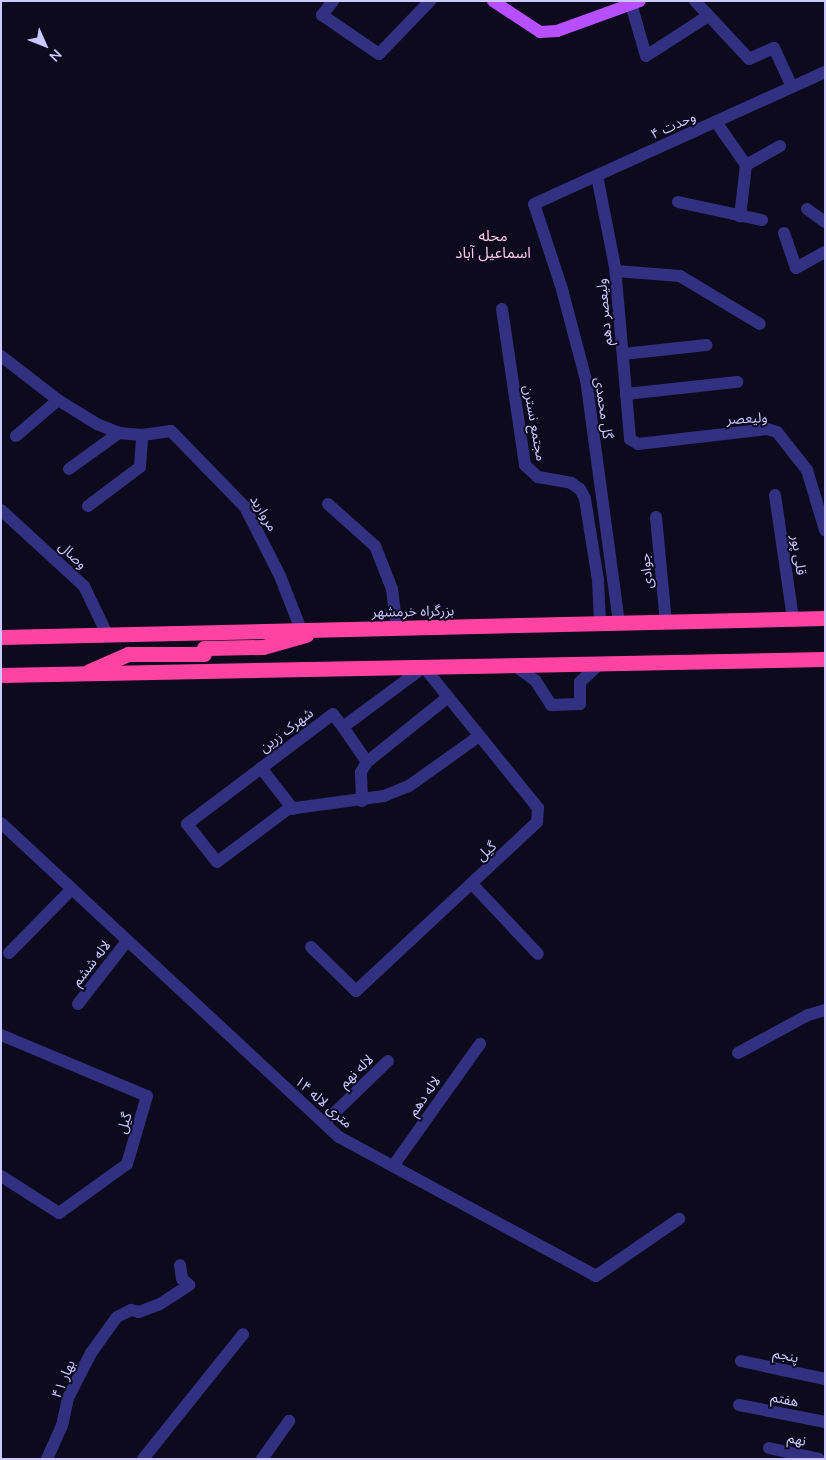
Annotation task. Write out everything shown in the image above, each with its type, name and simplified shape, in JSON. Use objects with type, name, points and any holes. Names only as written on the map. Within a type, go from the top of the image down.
[{"type":"highway","name":"بزرگراه خرمشهر","points":[[1,637],[825,618]]},
{"type":"highway","points":[[82,674],[128,654],[263,647],[327,630]]},
{"type":"highway","points":[[204,671],[205,632]]},
{"type":"highway","points":[[1,675],[825,659]]},
{"type":"main road","points":[[493,1],[540,32],[557,30],[636,3]]},
{"type":"street","points":[[333,1],[322,15],[379,54],[430,1]]},
{"type":"street","points":[[695,1],[748,59],[774,48],[792,88]]},
{"type":"street","points":[[636,3],[646,56],[708,16]]},
{"type":"street","name":"وحدت ۴","points":[[534,204],[792,88],[823,76]]},
{"type":"street","points":[[716,122],[746,165],[740,217]]},
{"type":"street","points":[[746,165],[780,146]]},
{"type":"street","name":"ولیعصر دهم","points":[[597,176],[616,271],[630,438],[638,444]]},
{"type":"street","points":[[678,202],[740,217],[762,220]]},
{"type":"street","name":"گل محمدی","points":[[534,204],[562,289],[586,380],[619,623]]},
{"type":"street","points":[[807,208],[825,222]]},
{"type":"street","points":[[784,233],[796,268],[825,252]]},
{"type":"street","points":[[616,271],[680,276],[760,324]]},
{"type":"street","name":"مجتمع نسترن","points":[[502,309],[525,465],[538,477],[571,483],[580,489],[585,499],[598,580],[600,623]]},
{"type":"street","points":[[623,354],[707,345]]},
{"type":"street","points":[[3,360],[58,400],[119,434],[142,435],[140,467],[88,506]]},
{"type":"street","points":[[626,394],[736,382]]},
{"type":"street","points":[[16,436],[58,400]]},
{"type":"street","name":"ولیعصر","points":[[638,444],[767,429],[777,432],[808,470],[825,530]]},
{"type":"street","name":"مروارید","points":[[142,435],[171,431],[245,506],[280,576],[301,630]]},
{"type":"street","points":[[69,469],[119,434]]},
{"type":"street","name":"قلی پور","points":[[776,495],[793,619]]},
{"type":"street","points":[[328,504],[375,546],[392,590],[397,628]]},
{"type":"street","name":"وصال","points":[[1,510],[84,586],[107,634]]},
{"type":"street","name":"جوادی","points":[[656,517],[666,622]]},
{"type":"street","points":[[514,665],[535,680],[551,705],[580,704],[580,682],[599,664]]},
{"type":"street","points":[[367,762],[343,727],[424,667]]},
{"type":"street","name":"گیل","points":[[311,947],[356,991],[529,832],[539,815],[538,808],[424,667]]},
{"type":"street","points":[[362,801],[361,772],[367,762],[448,697]]},
{"type":"street","name":"شهرک زرین","points":[[293,808],[281,813],[217,862],[187,824],[333,714],[343,727]]},
{"type":"street","points":[[261,768],[293,808],[362,801],[409,786],[479,736]]},
{"type":"street","name":"۱۴ متری لاله","points":[[1,823],[339,1137],[596,1276],[679,1219]]},
{"type":"street","points":[[472,884],[538,954]]},
{"type":"street","points":[[9,953],[72,889]]},
{"type":"street","name":"لاله ششم","points":[[78,1004],[127,941]]},
{"type":"street","points":[[738,1052],[808,1015],[825,1010]]},
{"type":"street","name":"گیل","points":[[1,1035],[147,1096],[127,1164],[59,1213],[1,1176]]},
{"type":"street","name":"لاله دهم","points":[[393,1166],[480,1044]]},
{"type":"street","name":"لاله نهم","points":[[324,1123],[388,1061]]},
{"type":"street","name":"بهار ۴۱","points":[[47,1459],[62,1426],[68,1398],[91,1353],[117,1317],[180,1294],[189,1285],[182,1279],[180,1265]]},
{"type":"street","points":[[143,1459],[243,1334]]},
{"type":"street","name":"پنجم","points":[[741,1362],[825,1378]]},
{"type":"street","name":"هفتم","points":[[739,1405],[825,1422]]},
{"type":"street","points":[[262,1459],[289,1421]]},
{"type":"street","name":"نهم","points":[[770,1448],[819,1459]]},
{"type":"district","name":"محله اسماعیل آباد","points":[[493,244]]}]
